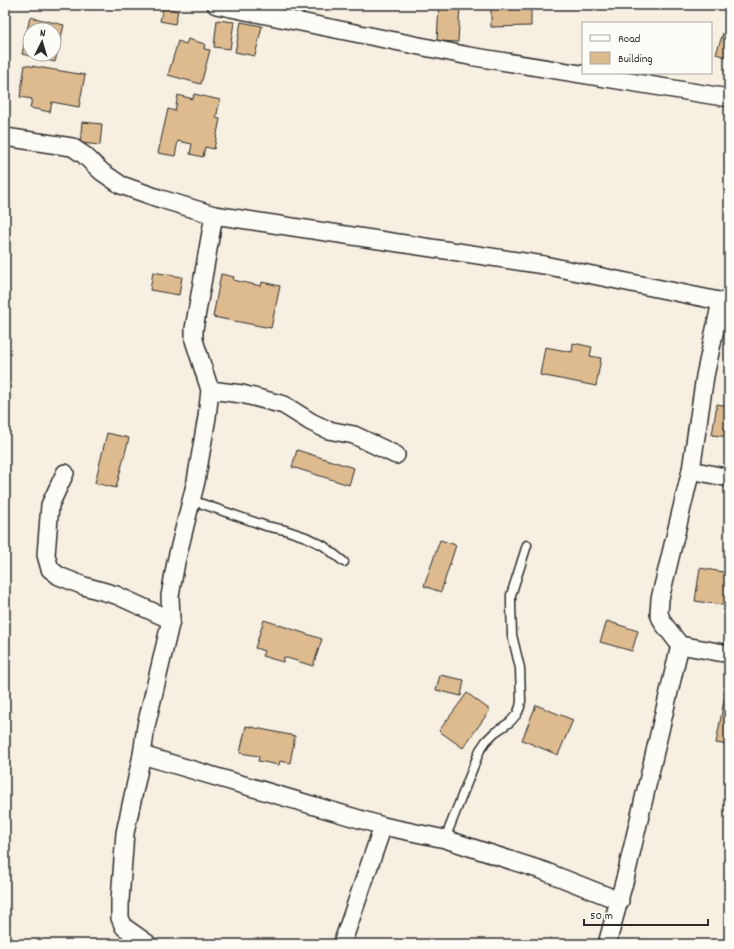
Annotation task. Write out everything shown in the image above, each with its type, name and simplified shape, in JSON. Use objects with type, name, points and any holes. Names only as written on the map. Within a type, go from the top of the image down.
[{"type":"street","points":[[216,5],[278,11],[469,56],[729,98]]},
{"type":"street","points":[[5,137],[72,147],[84,155],[102,172],[121,185],[214,215],[544,265],[725,302],[705,376],[691,470],[660,599],[659,614],[663,623],[680,645],[729,654]]},
{"type":"street","points":[[148,944],[124,927],[120,918],[125,833],[142,756],[146,726],[171,620],[170,596],[176,562],[196,481],[210,390],[194,340],[194,329],[214,215]]},
{"type":"street","points":[[210,390],[242,394],[284,405],[311,422],[328,430],[354,436],[396,454]]},
{"type":"street","points":[[691,470],[729,478]]},
{"type":"street","points":[[65,473],[50,505],[46,555],[50,569],[59,576],[84,586],[116,595],[171,620]]},
{"type":"street","points":[[607,944],[620,901],[680,645]]},
{"type":"street","points":[[142,756],[383,826],[445,839],[544,871],[620,901]]},
{"type":"street","points":[[342,944],[383,826]]},
{"type":"lane","points":[[191,500],[266,526],[306,537],[324,546],[344,562]]},
{"type":"lane","points":[[445,839],[480,750],[494,732],[510,722],[517,714],[522,701],[520,668],[512,636],[511,605],[512,595],[526,545]]},
{"type":"building","points":[[439,5],[460,5],[458,42],[437,41]]},
{"type":"building","points":[[491,5],[531,5],[531,26],[491,27]]},
{"type":"building","points":[[163,8],[178,11],[175,24],[160,21]]},
{"type":"building","points":[[30,17],[51,22],[29,22]]},
{"type":"building","points":[[729,18],[729,58],[716,54]]},
{"type":"building","points":[[217,20],[234,22],[230,49],[214,47]]},
{"type":"building","points":[[241,22],[262,26],[255,56],[235,52]]},
{"type":"building","points":[[188,39],[205,44],[204,49],[210,50],[201,84],[168,75],[178,41],[186,44]]},
{"type":"building","points":[[25,65],[85,75],[79,107],[52,102],[50,112],[30,108],[32,99],[20,97]]},
{"type":"building","points":[[194,94],[220,100],[216,118],[220,119],[214,149],[205,147],[203,157],[190,154],[192,144],[178,141],[175,156],[158,153],[168,109],[175,111],[178,95],[193,99]]},
{"type":"building","points":[[82,122],[102,124],[100,145],[80,143]]},
{"type":"building","points":[[153,272],[182,277],[179,295],[150,290]]},
{"type":"building","points":[[221,274],[234,277],[233,280],[261,286],[262,282],[280,286],[271,328],[213,317]]},
{"type":"building","points":[[573,343],[592,347],[590,356],[601,358],[596,386],[540,375],[545,347],[572,352]]},
{"type":"building","points":[[717,404],[729,406],[729,437],[712,435]]},
{"type":"building","points":[[107,433],[129,438],[116,488],[95,483]]},
{"type":"building","points":[[297,450],[354,468],[349,485],[292,467]]},
{"type":"building","points":[[440,540],[456,545],[441,592],[424,586]]},
{"type":"building","points":[[700,568],[729,573],[729,606],[695,601]]},
{"type":"building","points":[[264,620],[322,639],[313,666],[284,657],[283,662],[262,656],[264,651],[255,648]]},
{"type":"building","points":[[607,621],[638,631],[632,651],[600,642]]},
{"type":"building","points":[[440,675],[464,680],[461,696],[436,690]]},
{"type":"building","points":[[727,685],[729,686],[729,745],[716,743]]},
{"type":"building","points":[[467,693],[490,710],[463,748],[439,731]]},
{"type":"building","points":[[536,705],[573,720],[558,755],[522,740]]},
{"type":"building","points":[[246,726],[295,736],[290,763],[280,761],[279,765],[258,761],[259,756],[240,753]]}]
